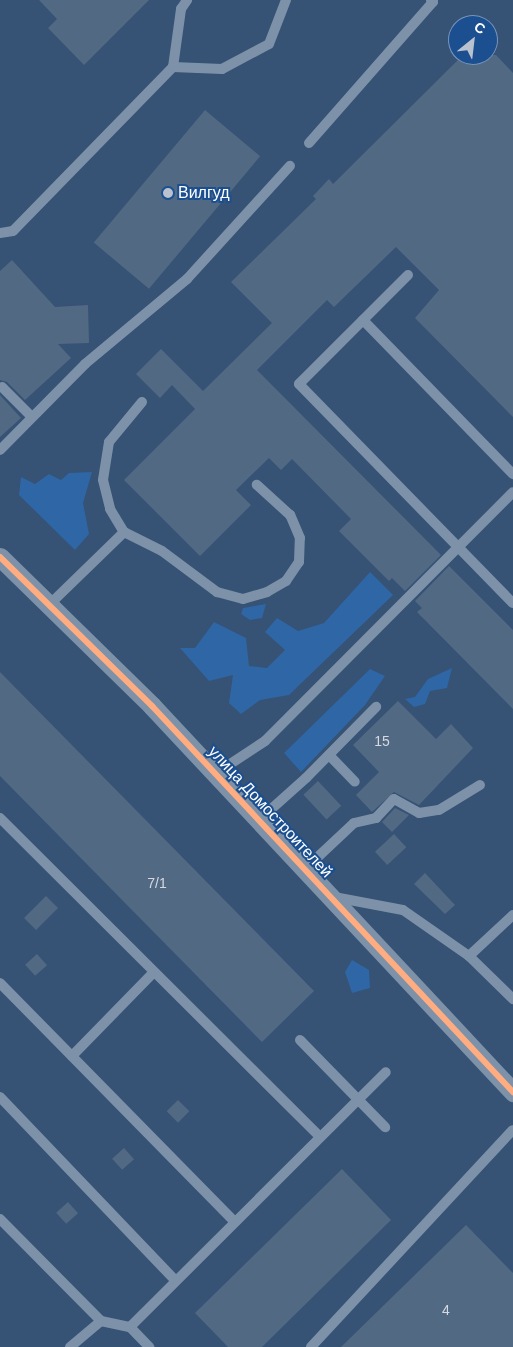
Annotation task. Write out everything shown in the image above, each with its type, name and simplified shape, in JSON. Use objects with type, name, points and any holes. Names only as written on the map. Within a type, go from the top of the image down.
[{"type":"street","name":"улица Домостроителей","points":[[0,557],[49,604],[215,774],[513,1092]]},
{"type":"lane","points":[[0,233],[13,231],[174,67],[181,10],[187,0]]},
{"type":"lane","points":[[174,67],[222,69],[269,44],[286,0]]},
{"type":"lane","points":[[309,143],[433,2],[431,0]]},
{"type":"lane","points":[[0,450],[86,364],[187,280],[290,166]]},
{"type":"lane","points":[[408,275],[299,384],[513,603]]},
{"type":"lane","points":[[363,320],[513,474]]},
{"type":"lane","points":[[2,387],[32,418]]},
{"type":"lane","points":[[142,402],[109,442],[103,480],[110,509],[124,532],[162,551],[217,592],[243,598],[267,592],[286,581],[299,562],[300,538],[290,515],[257,485]]},
{"type":"lane","points":[[215,774],[266,741],[513,492]]},
{"type":"lane","points":[[49,604],[124,532]]},
{"type":"lane","points":[[259,820],[376,708]]},
{"type":"lane","points":[[329,755],[355,782]]},
{"type":"lane","points":[[305,869],[354,823],[376,818],[394,799],[419,812],[440,810],[480,785]]},
{"type":"lane","points":[[0,818],[320,1137]]},
{"type":"lane","points":[[330,896],[403,910],[469,956],[513,999]]},
{"type":"lane","points":[[469,956],[513,915]]},
{"type":"lane","points":[[72,1056],[154,972]]},
{"type":"lane","points":[[0,983],[234,1221]]},
{"type":"lane","points":[[300,1040],[385,1127]]},
{"type":"lane","points":[[130,1327],[234,1221],[386,1072]]},
{"type":"lane","points":[[0,1097],[175,1280]]},
{"type":"lane","points":[[310,1347],[513,1130]]},
{"type":"lane","points":[[0,1219],[100,1321],[130,1327],[149,1347]]},
{"type":"lane","points":[[70,1347],[100,1321]]},
{"type":"shaded area","points":[[92,472],[83,503],[89,534],[75,550],[19,495],[21,477],[35,484],[49,474],[61,480],[69,473]]},
{"type":"shaded area","points":[[370,572],[393,595],[289,695],[260,700],[241,714],[229,703],[233,675],[209,681],[180,648],[195,648],[214,622],[246,638],[249,666],[267,668],[285,650],[265,632],[277,618],[298,631],[324,623]]},
{"type":"shaded area","points":[[266,604],[262,618],[250,620],[241,614],[243,608]]},
{"type":"shaded area","points":[[452,668],[447,688],[430,691],[425,704],[414,707],[405,699],[415,697],[428,679]]},
{"type":"shaded area","points":[[370,669],[385,676],[365,705],[301,772],[284,753]]},
{"type":"shaded area","points":[[352,960],[369,970],[370,988],[352,993],[345,972]]},
{"type":"building","points":[[39,0],[149,0],[84,65],[48,28],[57,19]]},
{"type":"building","points":[[498,57],[513,73],[513,417],[415,318],[439,290],[396,247],[334,307],[327,300],[257,370],[441,555],[405,591],[392,578],[389,581],[339,531],[351,519],[292,459],[281,470],[269,458],[236,490],[251,505],[200,556],[124,480],[195,409],[172,385],[160,398],[136,374],[161,349],[203,391],[272,323],[231,282],[316,199],[313,196],[329,179],[333,184],[453,65],[498,65]]},
{"type":"building","points":[[205,110],[260,156],[149,289],[94,243]]},
{"type":"building","points":[[12,260],[55,307],[88,305],[89,343],[58,344],[71,358],[25,400],[7,382],[0,380],[0,271]]},
{"type":"building","points":[[0,395],[21,418],[0,437]]},
{"type":"building","points":[[449,566],[513,630],[513,709],[417,612],[422,608],[415,601]]},
{"type":"building","points":[[0,672],[314,991],[262,1042],[0,776]]},
{"type":"building","points":[[398,701],[436,739],[451,724],[473,748],[419,805],[394,792],[372,812],[356,795],[379,772],[353,745]]},
{"type":"building","points":[[318,781],[341,806],[327,820],[303,795]]},
{"type":"building","points":[[395,808],[409,815],[392,832],[382,822]]},
{"type":"building","points":[[394,834],[406,847],[387,865],[375,852]]},
{"type":"building","points":[[425,873],[455,905],[445,914],[414,884]]},
{"type":"building","points":[[46,896],[58,908],[36,930],[24,918]]},
{"type":"building","points":[[37,954],[47,965],[35,976],[25,965]]},
{"type":"building","points":[[178,1100],[189,1111],[178,1123],[167,1111]]},
{"type":"building","points":[[124,1148],[134,1159],[122,1170],[112,1159]]},
{"type":"building","points":[[342,1169],[391,1220],[262,1347],[228,1347],[195,1313]]},
{"type":"building","points":[[68,1202],[78,1213],[66,1224],[56,1213]]},
{"type":"building","points":[[466,1225],[513,1273],[513,1347],[341,1347]]},
{"type":"cycle path","points":[[0,557],[152,706],[513,1092]]},
{"type":"place","name":"Вилгуд","points":[[168,193]]}]
